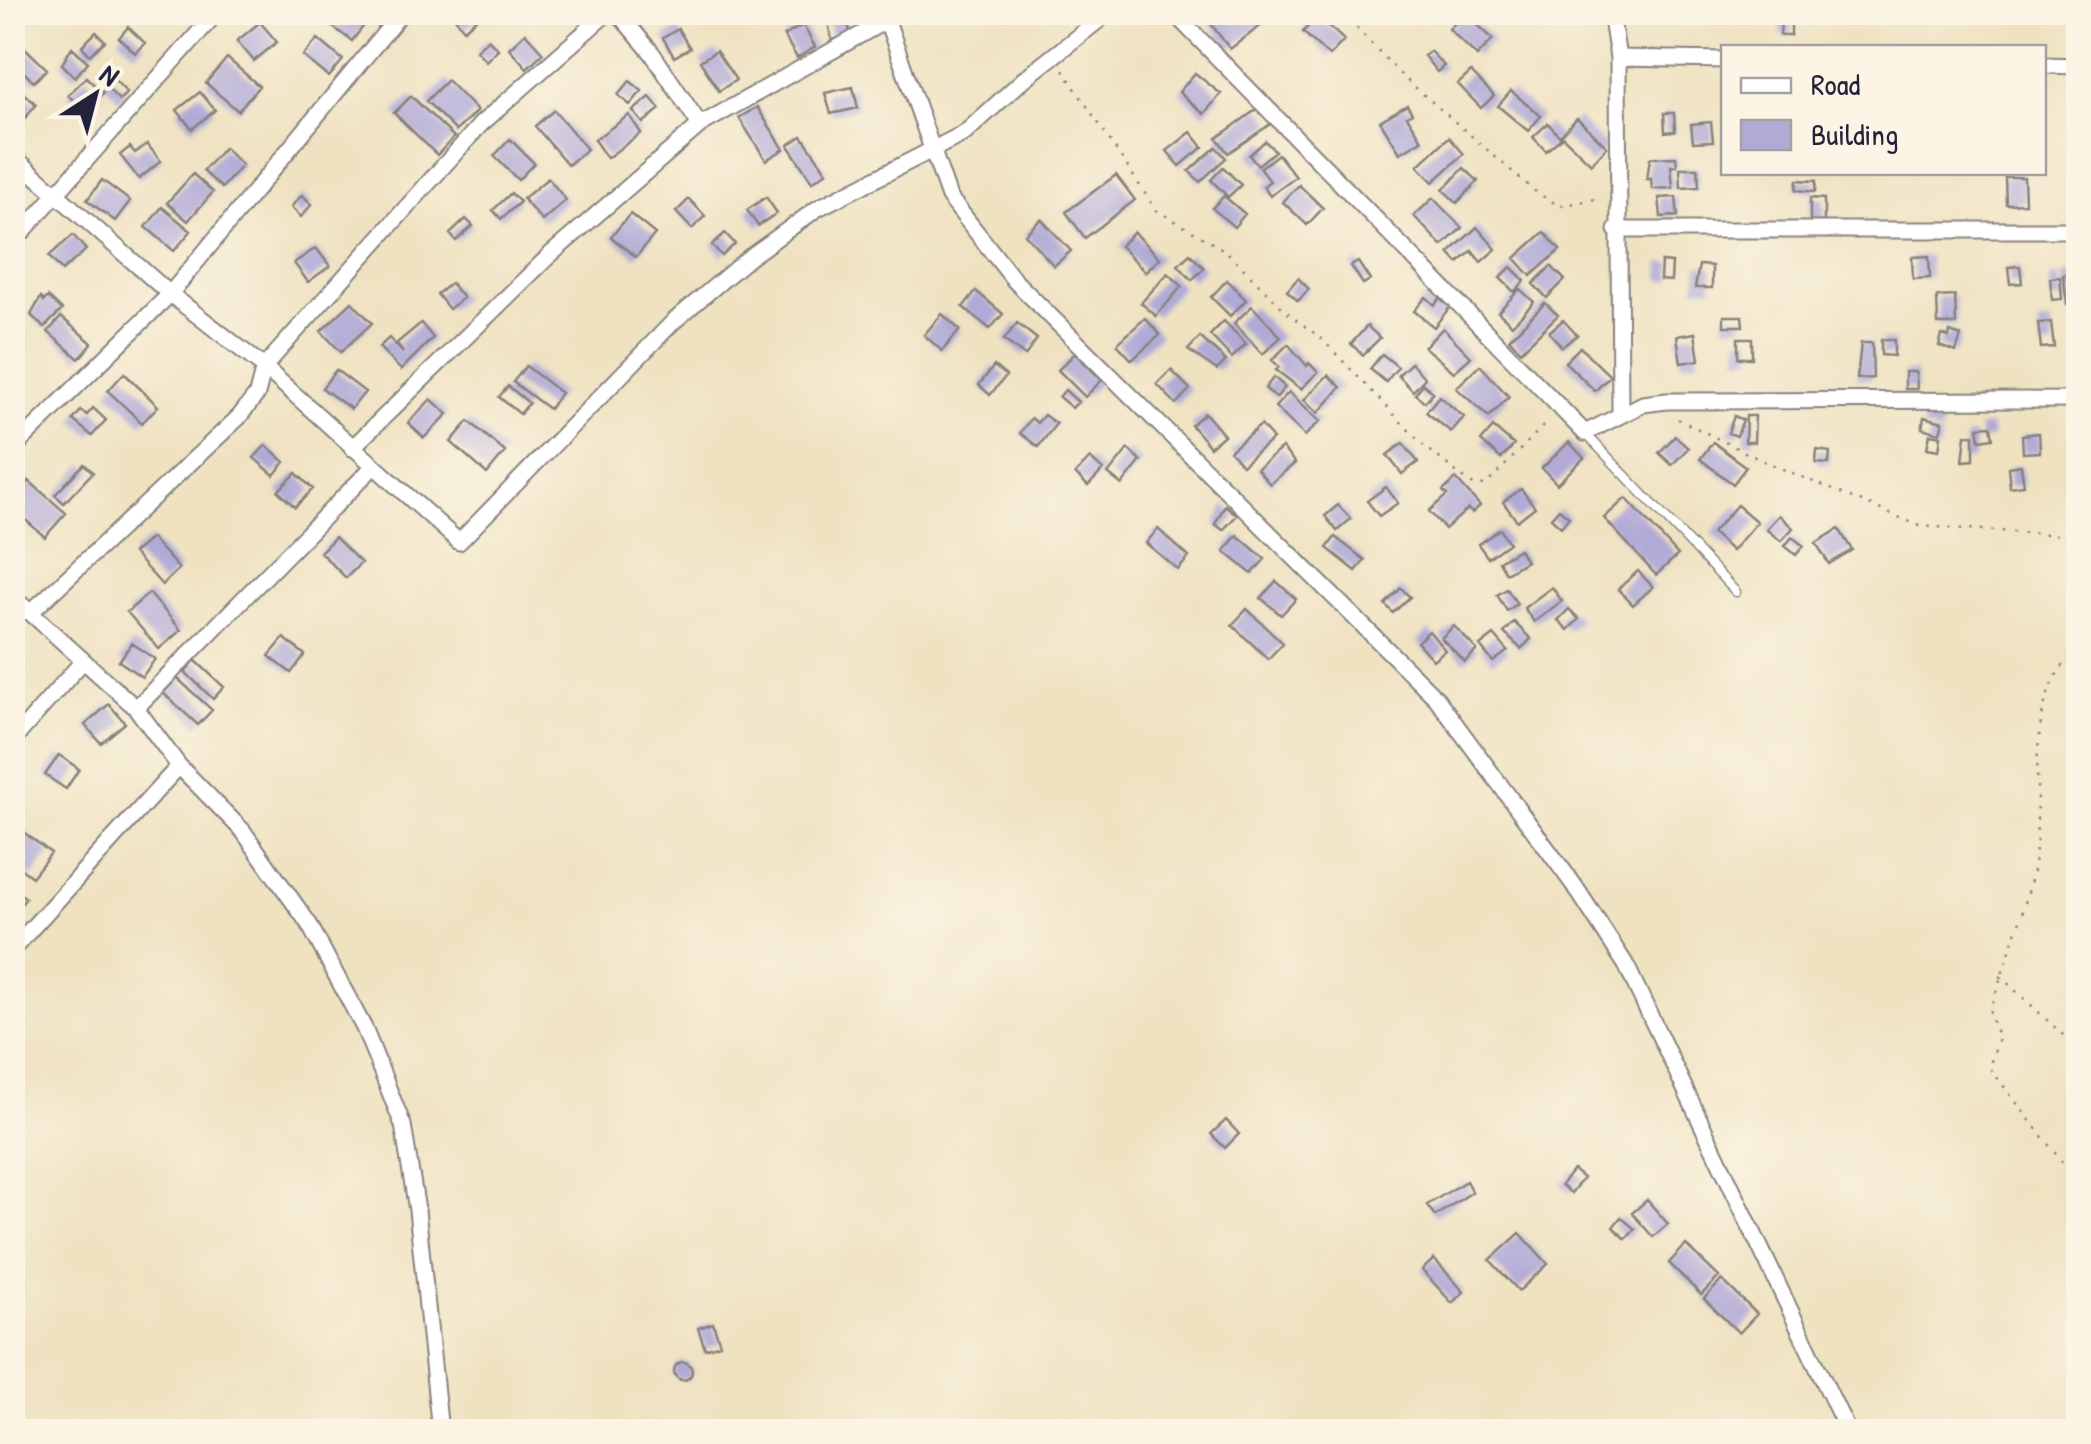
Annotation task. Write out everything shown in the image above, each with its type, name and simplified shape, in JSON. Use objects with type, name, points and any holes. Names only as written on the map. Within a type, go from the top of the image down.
[{"type":"street","points":[[12,244],[217,12]]},
{"type":"street","points":[[12,450],[170,294],[402,12]]},
{"type":"street","points":[[12,610],[31,612],[239,417],[256,394],[264,367],[481,124],[608,12]]},
{"type":"street","points":[[617,12],[652,53],[700,125]]},
{"type":"street","points":[[12,155],[170,294],[264,367],[459,542],[672,322],[747,260],[818,208],[965,134],[1109,12]]},
{"type":"street","points":[[1173,12],[1248,84],[1585,433],[1620,414],[1667,401],[2078,400]]},
{"type":"street","points":[[1611,12],[1618,58],[1620,414]]},
{"type":"street","points":[[352,448],[550,256],[700,125],[886,16],[949,197],[1014,280],[1437,698],[1500,778],[1626,965],[1848,1432]]},
{"type":"street","points":[[1618,58],[1721,60]]},
{"type":"street","points":[[2046,65],[2078,66]]},
{"type":"street","points":[[1616,230],[2078,230]]},
{"type":"street","points":[[136,708],[373,466]]},
{"type":"street","points":[[12,596],[136,708],[179,766],[243,831],[309,924],[364,1028],[404,1126],[417,1210],[440,1432]]},
{"type":"street","points":[[12,742],[83,661]]},
{"type":"street","points":[[12,950],[179,766]]},
{"type":"lane","points":[[1585,433],[1736,592]]},
{"type":"path","points":[[1342,12],[1401,75],[1537,193],[1560,206],[1618,194]]},
{"type":"path","points":[[1054,56],[1156,210],[1226,251],[1291,316],[1321,338],[1422,444],[1471,484],[1486,485],[1504,472],[1561,409]]},
{"type":"path","points":[[1680,420],[1761,460],[1920,526],[2078,536]]},
{"type":"path","points":[[2078,650],[2046,697],[2036,784],[2032,873],[1989,1014],[1999,1038],[1989,1067],[2078,1183]]},
{"type":"path","points":[[2000,976],[2078,1050]]},
{"type":"building","points":[[331,12],[350,12],[365,24],[352,41],[325,21]]},
{"type":"building","points":[[450,12],[471,12],[476,19],[464,29]]},
{"type":"building","points":[[845,12],[851,36],[832,40],[826,13]]},
{"type":"building","points":[[1226,12],[1254,12],[1263,24],[1230,49],[1211,24]]},
{"type":"building","points":[[1526,12],[1559,12],[1547,29]]},
{"type":"building","points":[[1708,12],[1728,12],[1728,21],[1707,20]]},
{"type":"building","points":[[1465,13],[1493,39],[1477,56],[1449,29]]},
{"type":"building","points":[[1318,16],[1344,40],[1329,56],[1303,32]]},
{"type":"building","points":[[1781,16],[1791,17],[1791,35],[1780,35]]},
{"type":"building","points":[[260,22],[277,42],[254,61],[237,41]]},
{"type":"building","points":[[803,25],[815,47],[797,58],[784,36]]},
{"type":"building","points":[[128,27],[145,43],[135,53],[119,38]]},
{"type":"building","points":[[678,29],[690,48],[674,57],[663,38]]},
{"type":"building","points":[[96,32],[105,41],[90,55],[82,46]]},
{"type":"building","points":[[525,33],[543,53],[527,68],[509,48]]},
{"type":"building","points":[[318,39],[343,60],[329,77],[303,56]]},
{"type":"building","points":[[488,39],[498,49],[486,61],[476,50]]},
{"type":"building","points":[[23,46],[47,69],[34,82],[12,61]]},
{"type":"building","points":[[72,47],[88,62],[75,77],[62,64]]},
{"type":"building","points":[[716,51],[736,80],[719,91],[700,61]]},
{"type":"building","points":[[1430,51],[1444,66],[1437,72],[1424,56]]},
{"type":"building","points":[[227,58],[259,86],[238,111],[206,83]]},
{"type":"building","points":[[1471,72],[1494,96],[1481,108],[1458,84]]},
{"type":"building","points":[[1195,73],[1221,94],[1204,114],[1179,92]]},
{"type":"building","points":[[109,74],[127,93],[119,100],[101,81]]},
{"type":"building","points":[[86,77],[103,93],[85,112],[68,95]]},
{"type":"building","points":[[447,80],[477,111],[456,131],[426,101]]},
{"type":"building","points":[[630,81],[642,91],[630,105],[618,95]]},
{"type":"building","points":[[853,87],[858,108],[831,114],[825,93]]},
{"type":"building","points":[[1511,91],[1541,116],[1528,131],[1498,106]]},
{"type":"building","points":[[22,92],[36,104],[24,120],[12,111]]},
{"type":"building","points":[[200,92],[215,110],[192,129],[177,110]]},
{"type":"building","points":[[411,96],[454,137],[437,155],[394,113]]},
{"type":"building","points":[[650,97],[660,109],[643,123],[633,111]]},
{"type":"building","points":[[1407,105],[1412,113],[1407,116],[1422,140],[1400,153],[1380,121]]},
{"type":"building","points":[[757,107],[784,149],[766,160],[739,118]]},
{"type":"building","points":[[1260,107],[1272,123],[1228,153],[1217,138]]},
{"type":"building","points":[[554,110],[587,149],[568,165],[535,126]]},
{"type":"building","points":[[1664,113],[1674,113],[1675,131],[1665,132]]},
{"type":"building","points":[[629,115],[641,133],[607,158],[594,140]]},
{"type":"building","points":[[1577,118],[1607,147],[1591,164],[1561,135]]},
{"type":"building","points":[[1711,122],[1713,141],[1693,142],[1691,124]]},
{"type":"building","points":[[1548,123],[1561,138],[1546,151],[1533,137]]},
{"type":"building","points":[[1191,132],[1203,147],[1180,166],[1167,151]]},
{"type":"building","points":[[802,136],[827,172],[812,182],[788,145]]},
{"type":"building","points":[[1449,137],[1464,154],[1433,182],[1418,166]]},
{"type":"building","points":[[510,139],[534,163],[518,180],[494,156]]},
{"type":"building","points":[[1265,141],[1275,151],[1258,165],[1249,155]]},
{"type":"building","points":[[147,144],[161,161],[139,179],[120,155],[130,147],[135,153]]},
{"type":"building","points":[[1216,147],[1226,158],[1200,182],[1189,171]]},
{"type":"building","points":[[224,148],[242,165],[222,188],[203,171]]},
{"type":"building","points":[[1278,154],[1296,177],[1270,196],[1263,186],[1270,181],[1260,168]]},
{"type":"building","points":[[1676,157],[1677,166],[1671,166],[1673,188],[1652,189],[1651,179],[1647,179],[1650,158]]},
{"type":"building","points":[[1223,167],[1241,185],[1228,197],[1211,180]]},
{"type":"building","points":[[1464,168],[1478,181],[1457,203],[1443,190]]},
{"type":"building","points":[[1680,168],[1698,168],[1699,187],[1681,188]]},
{"type":"building","points":[[193,174],[213,192],[188,221],[167,203]]},
{"type":"building","points":[[1116,175],[1135,200],[1085,238],[1066,212]]},
{"type":"building","points":[[2005,177],[2024,177],[2025,203],[2006,204]]},
{"type":"building","points":[[548,178],[566,200],[542,221],[523,199]]},
{"type":"building","points":[[102,180],[130,201],[115,221],[87,200]]},
{"type":"building","points":[[1797,180],[1816,181],[1815,192],[1796,190]]},
{"type":"building","points":[[1299,185],[1323,208],[1307,225],[1283,202]]},
{"type":"building","points":[[511,193],[520,202],[501,219],[493,210]]},
{"type":"building","points":[[302,195],[312,204],[301,217],[291,207]]},
{"type":"building","points":[[1224,196],[1245,214],[1234,227],[1212,208]]},
{"type":"building","points":[[766,197],[777,213],[758,226],[747,210]]},
{"type":"building","points":[[1676,197],[1678,216],[1661,217],[1659,198]]},
{"type":"building","points":[[1433,198],[1462,228],[1442,246],[1414,216]]},
{"type":"building","points":[[1810,198],[1824,199],[1824,222],[1810,222]]},
{"type":"building","points":[[689,199],[705,216],[692,229],[676,212]]},
{"type":"building","points":[[162,207],[191,231],[174,251],[146,227]]},
{"type":"building","points":[[630,214],[655,234],[636,257],[611,237]]},
{"type":"building","points":[[466,219],[473,226],[456,241],[450,234]]},
{"type":"building","points":[[1041,219],[1071,251],[1054,266],[1025,234]]},
{"type":"building","points":[[1477,227],[1496,249],[1481,262],[1472,251],[1458,263],[1449,253]]},
{"type":"building","points":[[1134,232],[1160,258],[1146,272],[1120,246]]},
{"type":"building","points":[[1544,232],[1560,250],[1531,276],[1515,258]]},
{"type":"building","points":[[725,233],[735,244],[722,256],[712,245]]},
{"type":"building","points":[[73,235],[86,250],[62,271],[49,256]]},
{"type":"building","points":[[316,248],[330,266],[308,282],[294,263]]},
{"type":"building","points":[[1190,254],[1204,268],[1192,280],[1178,265]]},
{"type":"building","points":[[1929,256],[1930,278],[1913,279],[1912,257]]},
{"type":"building","points":[[1358,262],[1370,280],[1363,284],[1351,266]]},
{"type":"building","points":[[1661,262],[1672,263],[1671,281],[1660,280]]},
{"type":"building","points":[[1699,265],[1712,266],[1712,288],[1695,288]]},
{"type":"building","points":[[1551,266],[1565,280],[1547,298],[1533,284]]},
{"type":"building","points":[[2020,266],[2022,283],[2010,284],[2008,267]]},
{"type":"building","points":[[1511,267],[1525,281],[1514,292],[1500,278]]},
{"type":"building","points":[[1168,273],[1182,286],[1156,316],[1141,303]]},
{"type":"building","points":[[2078,273],[2078,302],[2067,304],[2063,275]]},
{"type":"building","points":[[2060,277],[2062,299],[2052,300],[2050,278]]},
{"type":"building","points":[[1298,278],[1309,289],[1298,301],[1287,291]]},
{"type":"building","points":[[1227,280],[1246,300],[1230,316],[1211,297]]},
{"type":"building","points":[[451,283],[463,298],[449,309],[437,294]]},
{"type":"building","points":[[1520,289],[1534,302],[1512,325],[1498,312]]},
{"type":"building","points":[[976,291],[1003,314],[990,329],[963,307]]},
{"type":"building","points":[[1955,296],[1956,324],[1938,324],[1937,297]]},
{"type":"building","points":[[41,297],[44,301],[48,297],[62,310],[44,328],[31,315]]},
{"type":"building","points":[[1426,297],[1435,305],[1440,298],[1450,307],[1434,327],[1414,311]]},
{"type":"building","points":[[352,302],[372,323],[341,352],[321,331]]},
{"type":"building","points":[[1545,303],[1558,315],[1521,351],[1509,339]]},
{"type":"building","points":[[1252,306],[1281,337],[1263,354],[1234,323]]},
{"type":"building","points":[[942,314],[960,330],[942,351],[924,335]]},
{"type":"building","points":[[1724,316],[1742,316],[1743,326],[1724,326]]},
{"type":"building","points":[[61,317],[92,343],[79,359],[48,332]]},
{"type":"building","points":[[1145,318],[1160,335],[1132,360],[1117,344]]},
{"type":"building","points":[[1563,320],[1577,335],[1562,347],[1549,332]]},
{"type":"building","points":[[1224,321],[1246,344],[1232,358],[1210,335]]},
{"type":"building","points":[[2051,322],[2054,347],[2041,348],[2038,323]]},
{"type":"building","points":[[421,323],[433,338],[401,370],[379,347],[389,338],[403,353],[397,343]]},
{"type":"building","points":[[1017,323],[1037,339],[1025,356],[1004,340]]},
{"type":"building","points":[[1367,326],[1380,338],[1363,355],[1351,344]]},
{"type":"building","points":[[1443,328],[1471,357],[1454,372],[1424,347]]},
{"type":"building","points":[[1950,332],[1961,336],[1956,352],[1939,346],[1942,335],[1949,337]]},
{"type":"building","points":[[1695,333],[1699,360],[1681,363],[1677,336]]},
{"type":"building","points":[[12,334],[25,346],[12,359]]},
{"type":"building","points":[[1200,337],[1226,361],[1217,370],[1188,350]]},
{"type":"building","points":[[1738,338],[1752,338],[1752,358],[1738,358]]},
{"type":"building","points":[[1881,340],[1894,340],[1894,356],[1881,355]]},
{"type":"building","points":[[1861,343],[1872,343],[1873,378],[1857,379]]},
{"type":"building","points":[[1288,344],[1307,366],[1309,363],[1318,372],[1301,389],[1276,370],[1279,367],[1272,360]]},
{"type":"building","points":[[1580,347],[1610,376],[1595,391],[1565,362]]},
{"type":"building","points":[[1075,353],[1102,380],[1085,397],[1058,370]]},
{"type":"building","points":[[1382,354],[1398,367],[1386,382],[1370,369]]},
{"type":"building","points":[[1411,363],[1425,378],[1413,391],[1398,375]]},
{"type":"building","points":[[1480,365],[1509,397],[1489,417],[1456,388]]},
{"type":"building","points":[[526,366],[561,393],[549,409],[513,382]]},
{"type":"building","points":[[994,366],[1006,376],[990,395],[979,385]]},
{"type":"building","points":[[336,370],[365,392],[351,409],[322,388]]},
{"type":"building","points":[[1171,370],[1190,389],[1176,404],[1157,384]]},
{"type":"building","points":[[1905,372],[1916,372],[1917,389],[1905,389]]},
{"type":"building","points":[[124,373],[158,406],[142,423],[108,391]]},
{"type":"building","points":[[1328,375],[1341,387],[1318,413],[1304,400]]},
{"type":"building","points":[[1274,377],[1285,387],[1276,398],[1265,388]]},
{"type":"building","points":[[1423,384],[1433,392],[1425,402],[1415,394]]},
{"type":"building","points":[[508,386],[529,403],[520,414],[499,397]]},
{"type":"building","points":[[1065,390],[1078,402],[1072,408],[1059,397]]},
{"type":"building","points":[[1289,392],[1320,421],[1305,436],[1275,407]]},
{"type":"building","points":[[1439,396],[1464,417],[1451,432],[1426,412]]},
{"type":"building","points":[[431,399],[448,414],[424,438],[408,423]]},
{"type":"building","points":[[93,408],[106,420],[92,436],[73,420],[81,411],[87,415]]},
{"type":"building","points":[[1205,413],[1224,435],[1210,447],[1191,425]]},
{"type":"building","points":[[1044,415],[1056,424],[1038,447],[1020,433],[1031,418],[1037,423]]},
{"type":"building","points":[[1734,416],[1743,420],[1737,436],[1728,433]]},
{"type":"building","points":[[1746,416],[1755,416],[1754,442],[1745,442]]},
{"type":"building","points":[[1924,417],[1943,422],[1940,433],[1922,428]]},
{"type":"building","points":[[469,421],[505,452],[487,474],[451,442]]},
{"type":"building","points":[[1261,425],[1273,439],[1242,465],[1230,451]]},
{"type":"building","points":[[1991,426],[1993,438],[1980,440],[1978,427]]},
{"type":"building","points":[[1493,427],[1514,445],[1501,459],[1481,441]]},
{"type":"building","points":[[2039,433],[2040,452],[2023,453],[2022,435]]},
{"type":"building","points":[[1930,434],[1941,436],[1939,450],[1927,448]]},
{"type":"building","points":[[1966,435],[1974,435],[1974,460],[1963,461]]},
{"type":"building","points":[[1675,436],[1688,448],[1672,465],[1659,453]]},
{"type":"building","points":[[1569,442],[1584,458],[1557,484],[1542,468]]},
{"type":"building","points":[[1713,442],[1746,467],[1733,484],[1700,459]]},
{"type":"building","points":[[1403,443],[1418,462],[1402,474],[1387,455]]},
{"type":"building","points":[[266,445],[285,462],[274,475],[254,458]]},
{"type":"building","points":[[1282,448],[1295,463],[1270,484],[1257,469]]},
{"type":"building","points":[[1128,449],[1141,461],[1122,485],[1108,474]]},
{"type":"building","points":[[1817,450],[1830,452],[1829,464],[1816,463]]},
{"type":"building","points":[[1090,458],[1103,470],[1088,486],[1075,474]]},
{"type":"building","points":[[84,464],[93,472],[64,503],[55,495]]},
{"type":"building","points":[[2021,465],[2024,485],[2010,487],[2008,467]]},
{"type":"building","points":[[296,473],[313,489],[295,507],[278,491]]},
{"type":"building","points":[[1456,479],[1480,506],[1472,513],[1468,509],[1445,529],[1429,511],[1447,495],[1443,491]]},
{"type":"building","points":[[29,481],[66,513],[45,537],[12,508],[12,500]]},
{"type":"building","points":[[1386,487],[1398,503],[1379,516],[1367,501]]},
{"type":"building","points":[[1521,489],[1535,507],[1517,521],[1503,502]]},
{"type":"building","points":[[1626,498],[1678,555],[1656,575],[1604,518]]},
{"type":"building","points":[[1225,505],[1237,515],[1223,530],[1215,524]]},
{"type":"building","points":[[1338,505],[1351,519],[1337,531],[1325,516]]},
{"type":"building","points":[[1737,505],[1757,522],[1732,551],[1712,533]]},
{"type":"building","points":[[1559,509],[1569,517],[1561,527],[1551,518]]},
{"type":"building","points":[[1779,515],[1793,528],[1781,541],[1766,529]]},
{"type":"building","points":[[1158,529],[1189,557],[1178,570],[1146,543]]},
{"type":"building","points":[[1500,529],[1509,543],[1488,558],[1478,544]]},
{"type":"building","points":[[1839,529],[1852,550],[1829,564],[1816,543]]},
{"type":"building","points":[[1237,535],[1265,559],[1252,574],[1224,551]]},
{"type":"building","points":[[335,537],[361,563],[346,578],[320,552]]},
{"type":"building","points":[[1335,537],[1365,560],[1356,571],[1327,548]]},
{"type":"building","points":[[1792,537],[1804,546],[1796,555],[1785,546]]},
{"type":"building","points":[[151,538],[179,569],[162,585],[133,553]]},
{"type":"building","points":[[1519,549],[1526,561],[1506,573],[1499,561]]},
{"type":"building","points":[[1638,571],[1653,587],[1633,605],[1618,589]]},
{"type":"building","points":[[1276,581],[1296,599],[1281,615],[1261,598]]},
{"type":"building","points":[[1552,587],[1562,601],[1534,622],[1524,608]]},
{"type":"building","points":[[1401,588],[1410,597],[1393,613],[1385,604]]},
{"type":"building","points":[[1507,589],[1517,604],[1507,611],[1497,595]]},
{"type":"building","points":[[149,593],[181,630],[159,649],[127,612]]},
{"type":"building","points":[[1247,609],[1283,643],[1268,659],[1232,625]]},
{"type":"building","points":[[1569,609],[1579,619],[1568,630],[1558,620]]},
{"type":"building","points":[[1514,622],[1531,639],[1521,649],[1504,633]]},
{"type":"building","points":[[1454,626],[1477,650],[1465,662],[1441,638]]},
{"type":"building","points":[[1429,631],[1445,650],[1433,660],[1417,642]]},
{"type":"building","points":[[1494,635],[1508,651],[1493,662],[1480,646]]},
{"type":"building","points":[[284,638],[305,655],[291,673],[269,656]]},
{"type":"building","points":[[132,643],[155,659],[142,677],[119,661]]},
{"type":"building","points":[[195,660],[224,687],[213,699],[185,672]]},
{"type":"building","points":[[177,678],[212,710],[198,725],[163,693]]},
{"type":"building","points":[[109,704],[125,723],[101,743],[85,725]]},
{"type":"building","points":[[59,755],[79,769],[66,789],[45,775]]},
{"type":"building","points":[[22,831],[51,853],[32,877],[12,862],[12,843]]},
{"type":"building","points":[[12,888],[26,898],[12,915]]},
{"type":"building","points":[[1226,1120],[1239,1134],[1225,1148],[1211,1134]]},
{"type":"building","points":[[1573,1170],[1583,1178],[1571,1193],[1561,1185]]},
{"type":"building","points":[[1466,1181],[1472,1192],[1435,1216],[1427,1205]]},
{"type":"building","points":[[1647,1200],[1668,1224],[1653,1237],[1632,1213]]},
{"type":"building","points":[[1621,1217],[1635,1229],[1626,1239],[1613,1227]]},
{"type":"building","points":[[1520,1233],[1548,1264],[1519,1291],[1490,1260]]},
{"type":"building","points":[[1686,1245],[1719,1277],[1701,1295],[1669,1263]]},
{"type":"building","points":[[1434,1259],[1464,1292],[1452,1303],[1422,1270]]},
{"type":"building","points":[[1722,1280],[1757,1314],[1739,1333],[1704,1299]]},
{"type":"building","points":[[713,1323],[720,1344],[705,1349],[698,1328]]},
{"type":"building","points":[[683,1362],[692,1371],[683,1380],[674,1371]]}]
